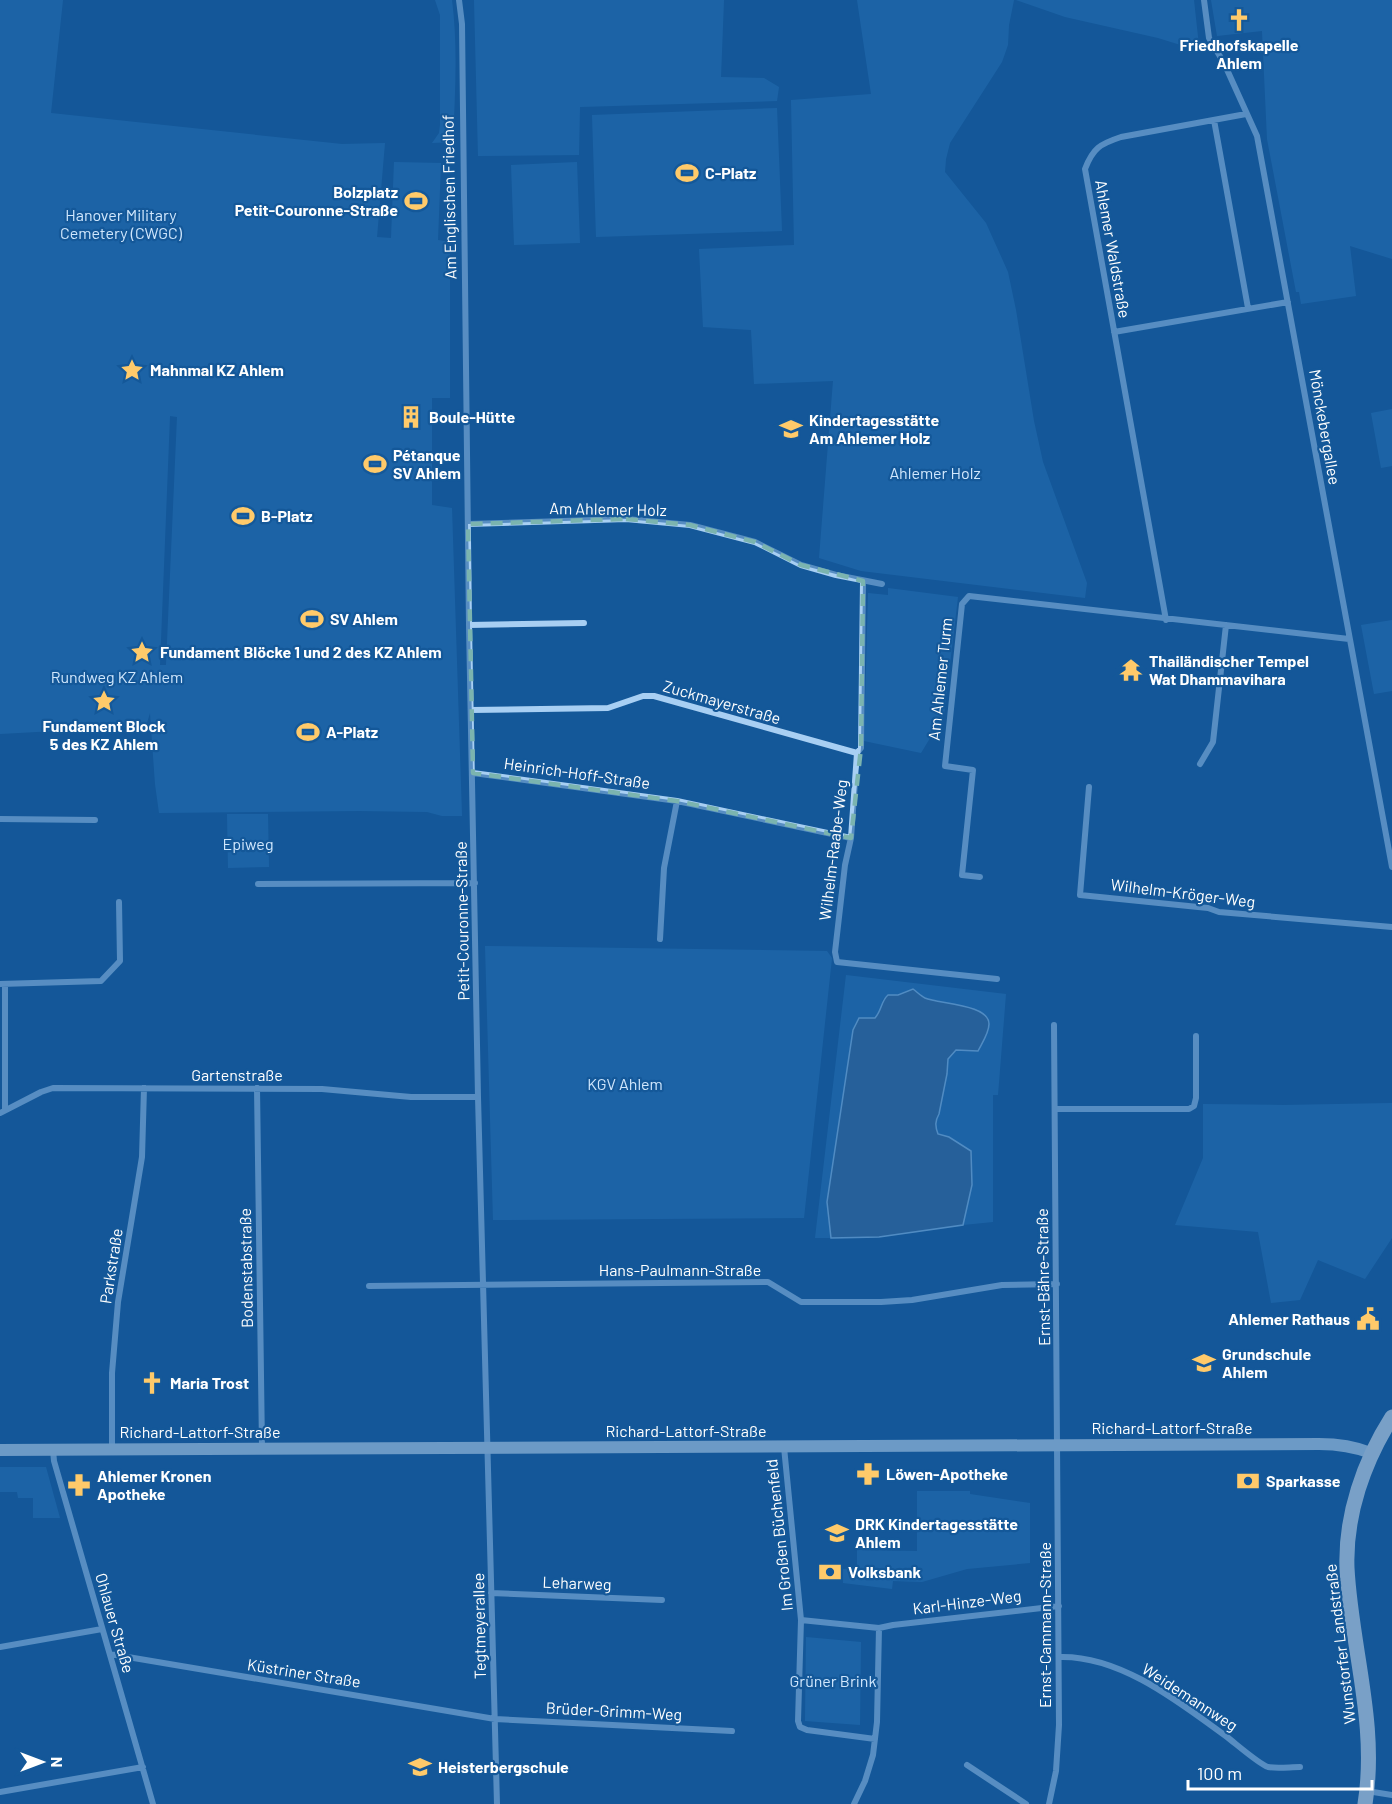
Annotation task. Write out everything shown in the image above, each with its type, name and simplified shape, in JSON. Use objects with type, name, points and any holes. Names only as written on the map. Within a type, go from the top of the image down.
[{"type":"main road","name":"Wunstorfer Landstraße","points":[[1366,1798],[1369,1750],[1368,1716],[1347,1566],[1353,1511],[1362,1477],[1371,1453],[1392,1417]]},
{"type":"street","name":"Am Englischen Friedhof","points":[[459,0],[462,24],[465,393]]},
{"type":"street","name":"Mönckebergallee","points":[[1204,0],[1209,38],[1224,63],[1257,136],[1392,867]]},
{"type":"street","name":"Ahlemer Waldstraße","points":[[1166,620],[1085,168],[1092,152],[1107,141],[1246,114]]},
{"type":"street","points":[[1214,120],[1248,308]]},
{"type":"street","name":"Ahlemer Waldstraße","points":[[1114,332],[1288,302]]},
{"type":"street","name":"Petit-Couronne-Straße","points":[[465,393],[478,1097],[489,1448]]},
{"type":"street","name":"Am Ahlemer Holz","points":[[468,524],[626,519],[690,525],[755,542],[801,565],[882,584]]},
{"type":"street","name":"Wilhelm-Raabe-Weg","points":[[863,581],[861,748],[857,753],[851,838],[845,865],[835,952],[837,962],[997,980]]},
{"type":"street","name":"Am Ahlemer Turm","points":[[980,877],[962,875],[973,770],[945,766],[962,604],[969,597],[1349,639]]},
{"type":"street","points":[[469,625],[584,623]]},
{"type":"street","points":[[1200,764],[1213,742],[1226,625]]},
{"type":"street","name":"Zuckmayerstraße","points":[[471,710],[608,708],[643,696],[654,696],[857,753]]},
{"type":"street","name":"Heinrich-Hoff-Straße","points":[[473,773],[677,801],[851,838]]},
{"type":"street","name":"Wilhelm-Kröger-Weg","points":[[1089,787],[1080,895],[1208,908],[1219,912],[1392,927]]},
{"type":"street","points":[[660,939],[664,868],[677,801]]},
{"type":"street","points":[[0,819],[95,820]]},
{"type":"street","points":[[258,884],[475,883]]},
{"type":"street","points":[[3,1111],[3,984],[102,981],[120,961],[119,902]]},
{"type":"street","name":"Ernst-Bähre-Straße","points":[[1054,1025],[1058,1445]]},
{"type":"street","points":[[1055,1109],[1189,1109],[1194,1106],[1196,1098],[1196,1036]]},
{"type":"street","name":"Gartenstraße","points":[[3,1111],[53,1088],[322,1089],[411,1097],[478,1097]]},
{"type":"street","name":"Parkstraße","points":[[112,1448],[112,1373],[117,1312],[142,1157],[144,1088]]},
{"type":"street","name":"Bodenstabstraße","points":[[257,1088],[262,1448]]},
{"type":"street","name":"Hans-Paulmann-Straße","points":[[369,1286],[768,1282],[801,1302],[881,1302],[912,1300],[1002,1285],[1057,1284]]},
{"type":"street","name":"Richard-Lattorf-Straße","points":[[0,1450],[1341,1444],[1371,1453]]},
{"type":"street","name":"Ernst-Cammann-Straße","points":[[1049,1804],[1056,1771],[1059,1725],[1058,1445]]},
{"type":"street","name":"Im Großen Büchenfeld","points":[[784,1447],[801,1620],[800,1727],[807,1730],[875,1739]]},
{"type":"street","name":"Tegtmeyerallee","points":[[489,1448],[497,1804]]},
{"type":"street","name":"Ohlauer Straße","points":[[53,1449],[54,1461],[153,1804]]},
{"type":"street","name":"Leharweg","points":[[491,1593],[662,1600]]},
{"type":"street","name":"Karl-Hinze-Weg","points":[[879,1628],[962,1616],[1059,1606]]},
{"type":"street","name":"Im Großen Büchenfeld","points":[[801,1620],[879,1628]]},
{"type":"street","points":[[854,1804],[865,1781],[873,1755],[879,1628]]},
{"type":"street","points":[[0,1647],[102,1629]]},
{"type":"street","name":"Küstriner Straße","points":[[110,1654],[495,1719]]},
{"type":"street","name":"Weidemannweg","points":[[1059,1657],[1079,1656],[1113,1666],[1136,1676],[1203,1720],[1267,1767],[1300,1767]]},
{"type":"street","name":"Brüder-Grimm-Weg","points":[[495,1719],[732,1731]]},
{"type":"street","points":[[967,1765],[1026,1804]]},
{"type":"street","points":[[0,1792],[143,1767]]},
{"type":"street","points":[[1366,1798],[1392,1795]]},
{"type":"highlighted area","points":[[626,519],[690,525],[755,542],[801,565],[863,581],[861,748],[851,838],[677,801],[473,773],[468,524]]},
{"type":"green space","points":[[0,0],[63,0],[51,113],[342,144],[385,143],[377,237],[391,238],[394,162],[441,163],[438,240],[450,242],[450,398],[432,398],[432,505],[452,508],[462,816],[442,816],[427,812],[359,811],[159,813],[150,713],[146,726],[0,734]],"holes":[[[170,416],[177,417],[166,665],[160,665]]]},
{"type":"green space","points":[[435,0],[452,0],[455,53],[453,142],[432,143],[439,133],[440,125],[440,15]]},
{"type":"green space","points":[[474,0],[724,0],[721,77],[764,78],[779,87],[777,101],[580,107],[579,155],[478,156]]},
{"type":"green space","name":"Ahlemer Holz","points":[[857,0],[1014,0],[1008,45],[1002,62],[950,143],[945,172],[986,223],[1008,272],[1043,462],[1087,583],[1085,598],[861,571],[819,558],[833,381],[754,384],[751,330],[703,327],[699,249],[794,245],[791,100],[871,94]]},
{"type":"green space","points":[[1016,0],[1194,0],[1199,46],[1203,52],[1158,38],[1065,17]]},
{"type":"green space","points":[[1211,0],[1392,0],[1392,259],[1350,246],[1356,296],[1301,304],[1299,292],[1296,292],[1267,139],[1262,31],[1217,36]]},
{"type":"green space","name":"C-Platz","points":[[777,108],[782,231],[596,237],[592,115]]},
{"type":"green space","points":[[577,162],[580,243],[514,245],[511,165]]},
{"type":"green space","points":[[1392,409],[1392,466],[1381,468],[1371,413]]},
{"type":"green space","points":[[888,588],[958,597],[944,715],[921,753],[864,741],[868,593],[888,595]]},
{"type":"green space","points":[[1392,620],[1392,691],[1374,694],[1361,625]]},
{"type":"green space","name":"Epiweg","points":[[227,814],[268,814],[269,867],[228,868]]},
{"type":"green space","name":"KGV Ahlem","points":[[485,946],[827,951],[832,958],[804,1218],[493,1220]]},
{"type":"green space","points":[[846,975],[1006,994],[998,1095],[993,1095],[993,1222],[963,1225],[972,1185],[949,1137],[938,1134],[935,1125],[948,1059],[955,1050],[963,1051],[953,1004],[925,998],[913,989],[883,999],[881,1009],[875,1018],[859,1018],[855,1024],[827,1202],[831,1238],[815,1238]]},
{"type":"green space","points":[[1392,1103],[1392,1238],[1365,1279],[1318,1260],[1300,1300],[1271,1303],[1258,1232],[1175,1225],[1203,1158],[1203,1104]]},
{"type":"green space","points":[[0,1467],[46,1467],[60,1518],[33,1518],[33,1498],[18,1498],[17,1492],[0,1492]]},
{"type":"green space","points":[[917,1491],[970,1491],[970,1494],[1030,1503],[1030,1563],[967,1569],[922,1582],[893,1581],[892,1589],[843,1583],[843,1569],[857,1568],[857,1550],[917,1551]]},
{"type":"green space","name":"Grüner Brink","points":[[806,1637],[861,1642],[860,1725],[805,1721]]},
{"type":"shaded area","points":[[913,989],[925,998],[981,1012],[987,1017],[989,1024],[987,1034],[978,1051],[956,1050],[948,1059],[947,1074],[936,1121],[938,1134],[949,1137],[971,1151],[972,1185],[963,1225],[879,1237],[831,1238],[827,1202],[853,1030],[859,1018],[875,1018],[888,995],[898,995]]},
{"type":"place","name":"Friedhofskapelle Ahlem","points":[[1239,20]]},
{"type":"place","name":"C-Platz","points":[[687,173]]},
{"type":"place","name":"Bolzplatz Petit-Couronne-Straße","points":[[416,201]]},
{"type":"place","name":"Mahnmal KZ Ahlem","points":[[132,370]]},
{"type":"place","name":"Boule-Hütte","points":[[411,417]]},
{"type":"place","name":"Kindertagesstätte Am Ahlemer Holz","points":[[791,429]]},
{"type":"place","name":"Pétanque SV Ahlem","points":[[375,464]]},
{"type":"place","name":"B-Platz","points":[[243,516]]},
{"type":"place","name":"SV Ahlem","points":[[312,619]]},
{"type":"place","name":"Fundament Blöcke 1 und 2 des KZ Ahlem","points":[[142,652]]},
{"type":"place","name":"Thailändischer Tempel Wat Dhammavihara","points":[[1131,670]]},
{"type":"place","name":"Fundament Block 5 des KZ Ahlem","points":[[104,701]]},
{"type":"place","name":"A-Platz","points":[[308,732]]},
{"type":"place","name":"Ahlemer Rathaus","points":[[1368,1319]]},
{"type":"place","name":"Grundschule Ahlem","points":[[1204,1363]]},
{"type":"place","name":"Maria Trost","points":[[152,1383]]},
{"type":"place","name":"Löwen-Apotheke","points":[[868,1474]]},
{"type":"place","name":"Sparkasse","points":[[1248,1481]]},
{"type":"place","name":"Ahlemer Kronen Apotheke","points":[[79,1485]]},
{"type":"place","name":"DRK Kindertagesstätte Ahlem","points":[[837,1533]]},
{"type":"place","name":"Volksbank","points":[[830,1572]]},
{"type":"place","name":"Heisterbergschule","points":[[420,1767]]},
{"type":"park label","name":"Hanover Military Cemetery (CWGC)","points":[[121,224]]},
{"type":"park label","name":"Rundweg KZ Ahlem","points":[[117,677]]}]
